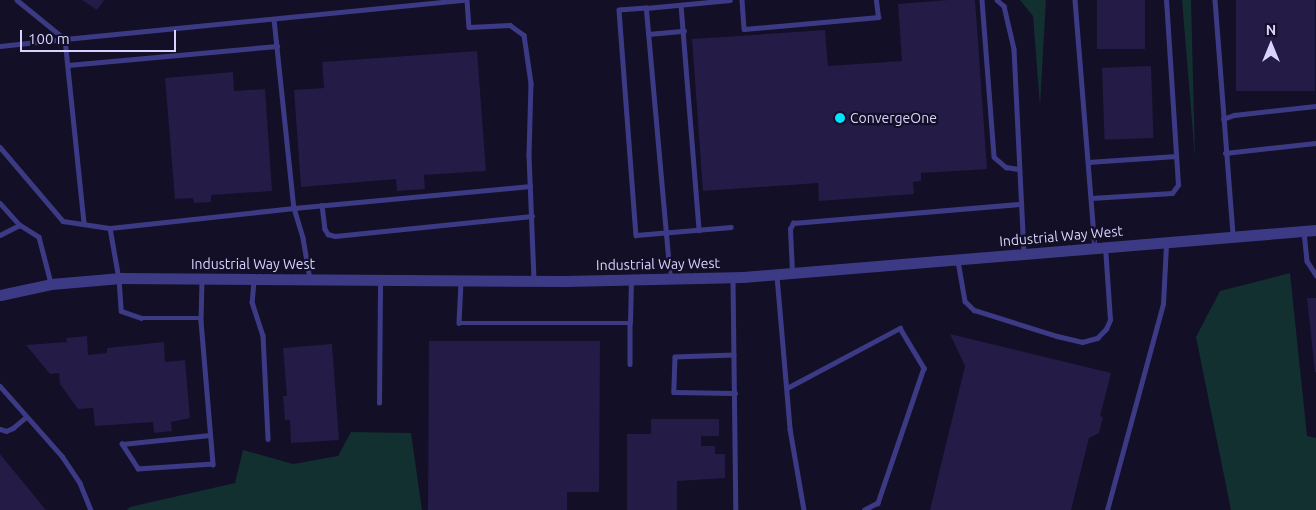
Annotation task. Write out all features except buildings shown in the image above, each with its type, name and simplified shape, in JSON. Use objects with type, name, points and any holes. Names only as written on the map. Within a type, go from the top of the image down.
[{"type":"street","name":"Industrial Way West","points":[[0,294],[51,284],[119,278],[534,281],[670,280],[733,277],[1310,230]]},
{"type":"lane","points":[[17,0],[65,39],[84,224]]},
{"type":"lane","points":[[0,46],[467,0],[469,27],[510,25],[524,35],[531,83],[528,156],[534,281]]},
{"type":"lane","points":[[730,0],[619,10],[636,235],[731,227]]},
{"type":"lane","points":[[742,0],[744,29],[878,17],[876,0]]},
{"type":"lane","points":[[982,0],[994,157],[1006,167],[1019,169]]},
{"type":"lane","points":[[996,0],[1004,6],[1014,49],[1024,254]]},
{"type":"lane","points":[[958,260],[965,301],[974,310],[1082,342],[1096,338],[1106,329],[1110,320],[1091,198],[1075,0]]},
{"type":"lane","points":[[1091,198],[1172,193],[1178,185],[1166,0]]},
{"type":"lane","points":[[1215,0],[1225,153],[1233,237]]},
{"type":"lane","points":[[681,5],[699,230]]},
{"type":"lane","points":[[646,8],[670,280]]},
{"type":"lane","points":[[274,19],[294,208],[303,238],[310,280]]},
{"type":"lane","points":[[648,34],[684,31]]},
{"type":"lane","points":[[68,64],[277,46]]},
{"type":"lane","points":[[1223,119],[1234,115],[1316,106]]},
{"type":"lane","points":[[1225,153],[1316,143]]},
{"type":"lane","points":[[0,147],[63,221],[110,228],[322,205],[530,186]]},
{"type":"lane","points":[[1088,162],[1176,156]]},
{"type":"lane","points":[[0,203],[20,225],[39,237],[51,284]]},
{"type":"lane","points":[[792,273],[790,229],[792,223],[1021,204]]},
{"type":"lane","points":[[322,205],[325,229],[328,234],[335,236],[532,216]]},
{"type":"lane","points":[[0,235],[20,225]]},
{"type":"lane","points":[[110,228],[119,278],[121,310],[141,318],[201,318]]},
{"type":"lane","points":[[1310,230],[1306,260],[1316,275]]},
{"type":"lane","points":[[1107,510],[1163,304],[1166,242]]},
{"type":"lane","points":[[777,274],[790,429],[804,510]]},
{"type":"lane","points":[[733,277],[736,510]]},
{"type":"lane","points":[[202,279],[201,318],[213,464],[138,468],[122,444],[210,435]]},
{"type":"lane","points":[[254,279],[252,302],[263,335],[268,439]]},
{"type":"lane","points":[[379,403],[380,280]]},
{"type":"lane","points":[[461,280],[459,323],[630,323]]},
{"type":"lane","points":[[630,364],[631,280]]},
{"type":"lane","points":[[787,388],[900,328],[924,368],[878,503],[865,510]]},
{"type":"lane","points":[[734,356],[675,357],[674,392],[735,393]]},
{"type":"lane","points":[[0,386],[62,456],[80,483],[91,510]]},
{"type":"lane","points":[[0,429],[6,431],[13,428],[26,417]]},
{"type":"green space","points":[[1020,0],[1046,0],[1040,106],[1033,16]]},
{"type":"green space","points":[[1182,0],[1191,0],[1195,158]]},
{"type":"green space","points":[[1290,273],[1307,436],[1316,438],[1316,510],[1231,510],[1196,337],[1220,291]]},
{"type":"green space","points":[[351,432],[411,433],[422,510],[127,510],[130,507],[235,483],[243,450],[293,464],[338,456]]},
{"type":"place","name":"ConvergeOne","points":[[840,118]]}]
